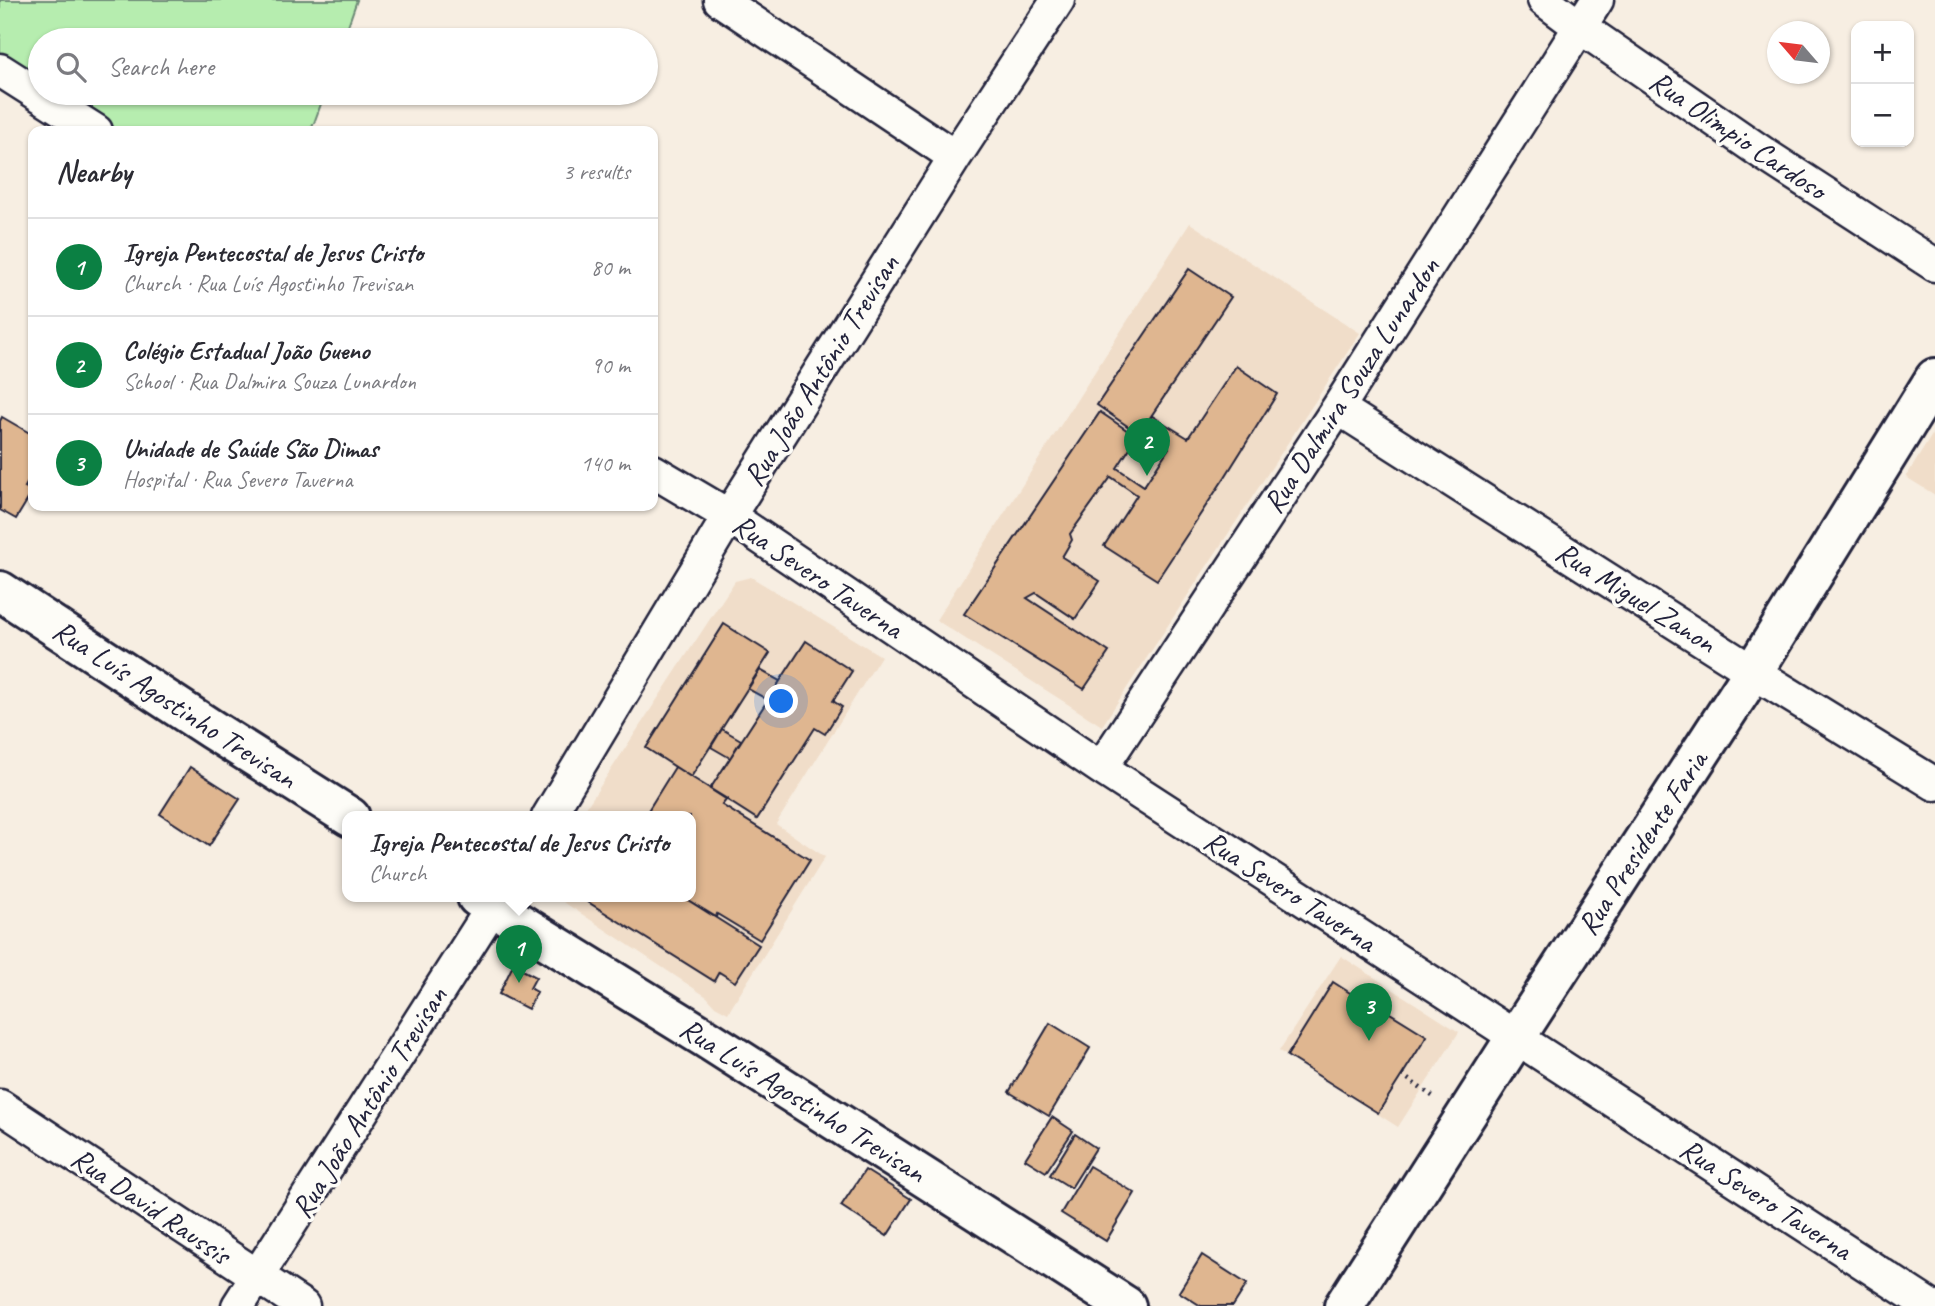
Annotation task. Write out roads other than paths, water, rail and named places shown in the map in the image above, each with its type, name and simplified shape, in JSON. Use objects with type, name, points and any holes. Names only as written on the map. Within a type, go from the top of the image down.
[{"type":"street","points":[[720,0],[955,157]]},
{"type":"street","name":"Rua João Antônio Trevisan","points":[[552,811],[729,516],[955,157],[1058,0]]},
{"type":"street","name":"Rua Olimpio Cardoso","points":[[1544,0],[1767,156],[1935,265]]},
{"type":"street","name":"Rua Dalmira Souza Lunardon","points":[[1101,768],[1338,408],[1597,0]]},
{"type":"street","points":[[0,70],[28,88]]},
{"type":"street","points":[[55,105],[88,126]]},
{"type":"street","name":"Rua Presidente Faria","points":[[1344,1306],[1754,672],[1935,378]]},
{"type":"street","name":"Rua Miguel Zanon","points":[[1338,408],[1935,784]]},
{"type":"street","name":"Rua Severo Taverna","points":[[658,474],[729,516],[1101,768],[1930,1306]]},
{"type":"street","name":"Rua Luís Agostinho Trevisan","points":[[0,592],[342,812]]},
{"type":"street","name":"Rua João Antônio Trevisan","points":[[238,1306],[489,902]]},
{"type":"street","name":"Rua Luís Agostinho Trevisan","points":[[492,902],[1126,1306]]},
{"type":"street","name":"Rua David Raussis","points":[[0,1106],[303,1306]]},
{"type":"place","name":"Colégio Estadual João Gueno","points":[[1147,476]]},
{"type":"place","name":"Igreja Pentecostal de Jesus Cristo","points":[[519,983]]},
{"type":"place","name":"Unidade de Saúde São Dimas","points":[[1369,1041]]}]
